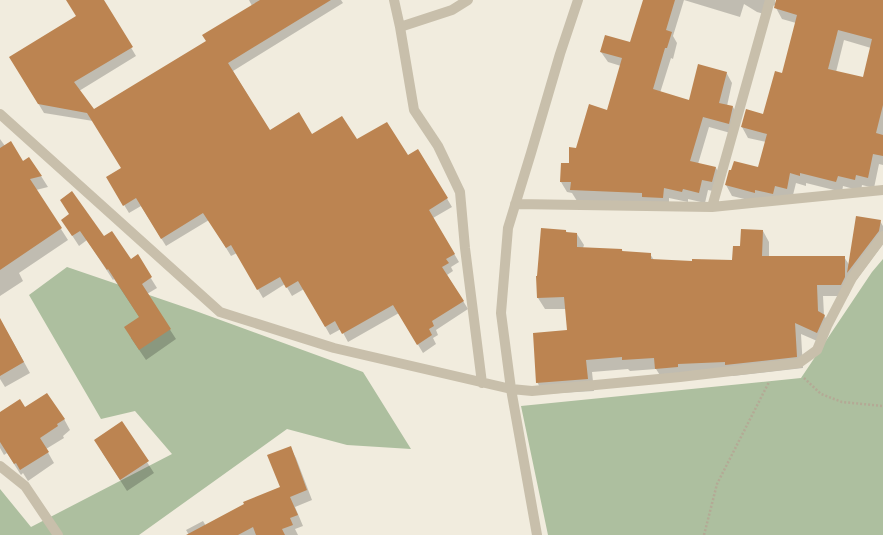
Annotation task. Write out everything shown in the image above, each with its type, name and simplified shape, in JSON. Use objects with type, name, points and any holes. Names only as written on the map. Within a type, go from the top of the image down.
[{"type":"street","points":[[394,0],[414,110],[438,146],[460,192],[465,248],[482,383]]},
{"type":"street","points":[[400,27],[452,10],[468,0]]},
{"type":"street","points":[[537,535],[511,390],[501,314],[508,228],[560,54],[578,0]]},
{"type":"street","points":[[712,207],[770,0]]},
{"type":"street","points":[[0,114],[220,312],[334,348],[511,390],[540,390],[680,377],[798,363],[817,350],[827,326],[852,278],[883,236]]},
{"type":"street","points":[[515,204],[712,207],[883,190]]},
{"type":"street","points":[[0,466],[25,486],[58,535]]},
{"type":"path","points":[[704,535],[717,484],[778,365]]},
{"type":"path","points":[[802,376],[821,394],[842,402],[883,406]]},
{"type":"green space","points":[[883,259],[883,535],[548,535],[521,406],[801,378],[872,272]]},
{"type":"green space","points":[[67,267],[193,310],[363,372],[411,449],[347,445],[287,429],[139,535],[0,535],[0,489],[31,527],[172,454],[135,411],[101,419],[29,295]]},
{"type":"building","points":[[66,0],[104,0],[133,47],[74,82],[94,109],[206,41],[202,35],[260,0],[331,0],[228,63],[270,130],[299,112],[312,134],[342,116],[357,139],[387,122],[408,155],[418,149],[448,198],[429,210],[455,254],[446,259],[449,263],[442,267],[464,301],[432,321],[434,326],[429,329],[432,335],[417,345],[393,305],[342,334],[335,321],[325,327],[298,281],[286,288],[280,277],[257,290],[231,245],[226,248],[203,213],[161,239],[136,198],[123,206],[106,177],[121,168],[87,113],[38,104],[9,57],[76,16]]},
{"type":"building","points":[[643,0],[675,0],[666,30],[672,32],[667,48],[665,48],[653,89],[689,100],[698,64],[727,72],[719,103],[733,106],[729,124],[703,117],[690,161],[716,167],[712,182],[702,180],[699,193],[683,189],[682,192],[664,188],[663,198],[642,197],[642,193],[570,190],[571,182],[560,182],[561,163],[569,163],[569,147],[576,148],[589,104],[607,110],[622,58],[600,52],[605,35],[630,42]]},
{"type":"building","points":[[776,0],[883,0],[883,105],[876,133],[883,135],[883,156],[873,154],[868,178],[856,175],[855,180],[838,176],[836,182],[800,173],[800,176],[790,173],[787,189],[775,186],[773,194],[755,190],[755,193],[725,185],[729,170],[731,170],[734,161],[758,167],[767,134],[741,127],[746,109],[763,114],[775,71],[782,73],[797,15],[774,8]],"holes":[[[838,30],[872,39],[863,77],[828,69]]]},
{"type":"building","points":[[11,141],[23,161],[29,157],[42,176],[30,179],[62,228],[0,270],[0,148]]},
{"type":"building","points":[[72,191],[104,236],[112,231],[131,259],[138,254],[152,277],[142,284],[171,329],[139,350],[124,327],[139,317],[108,269],[107,270],[80,231],[72,236],[61,220],[69,214],[60,200]]},
{"type":"building","points":[[856,216],[881,220],[879,231],[847,273]]},
{"type":"building","points":[[541,228],[566,230],[566,232],[577,233],[577,247],[622,249],[622,251],[651,253],[651,259],[692,261],[692,259],[732,260],[733,246],[740,246],[741,229],[763,230],[762,256],[845,256],[845,277],[841,285],[817,285],[818,311],[825,315],[817,333],[795,323],[797,357],[725,365],[725,362],[678,364],[678,367],[655,369],[654,358],[622,360],[622,357],[586,360],[588,379],[536,383],[533,333],[567,330],[564,297],[537,298],[536,276]]},
{"type":"building","points":[[0,318],[24,362],[0,376]]},
{"type":"building","points":[[47,393],[65,419],[57,424],[58,426],[40,438],[49,452],[20,470],[16,463],[14,464],[0,442],[0,412],[20,399],[25,407]]},
{"type":"building","points":[[122,421],[149,461],[120,480],[94,440]]},
{"type":"building","points":[[291,446],[307,490],[290,497],[298,515],[290,518],[293,525],[282,529],[285,535],[256,535],[253,527],[238,535],[186,535],[244,504],[243,502],[280,487],[267,455]]}]
